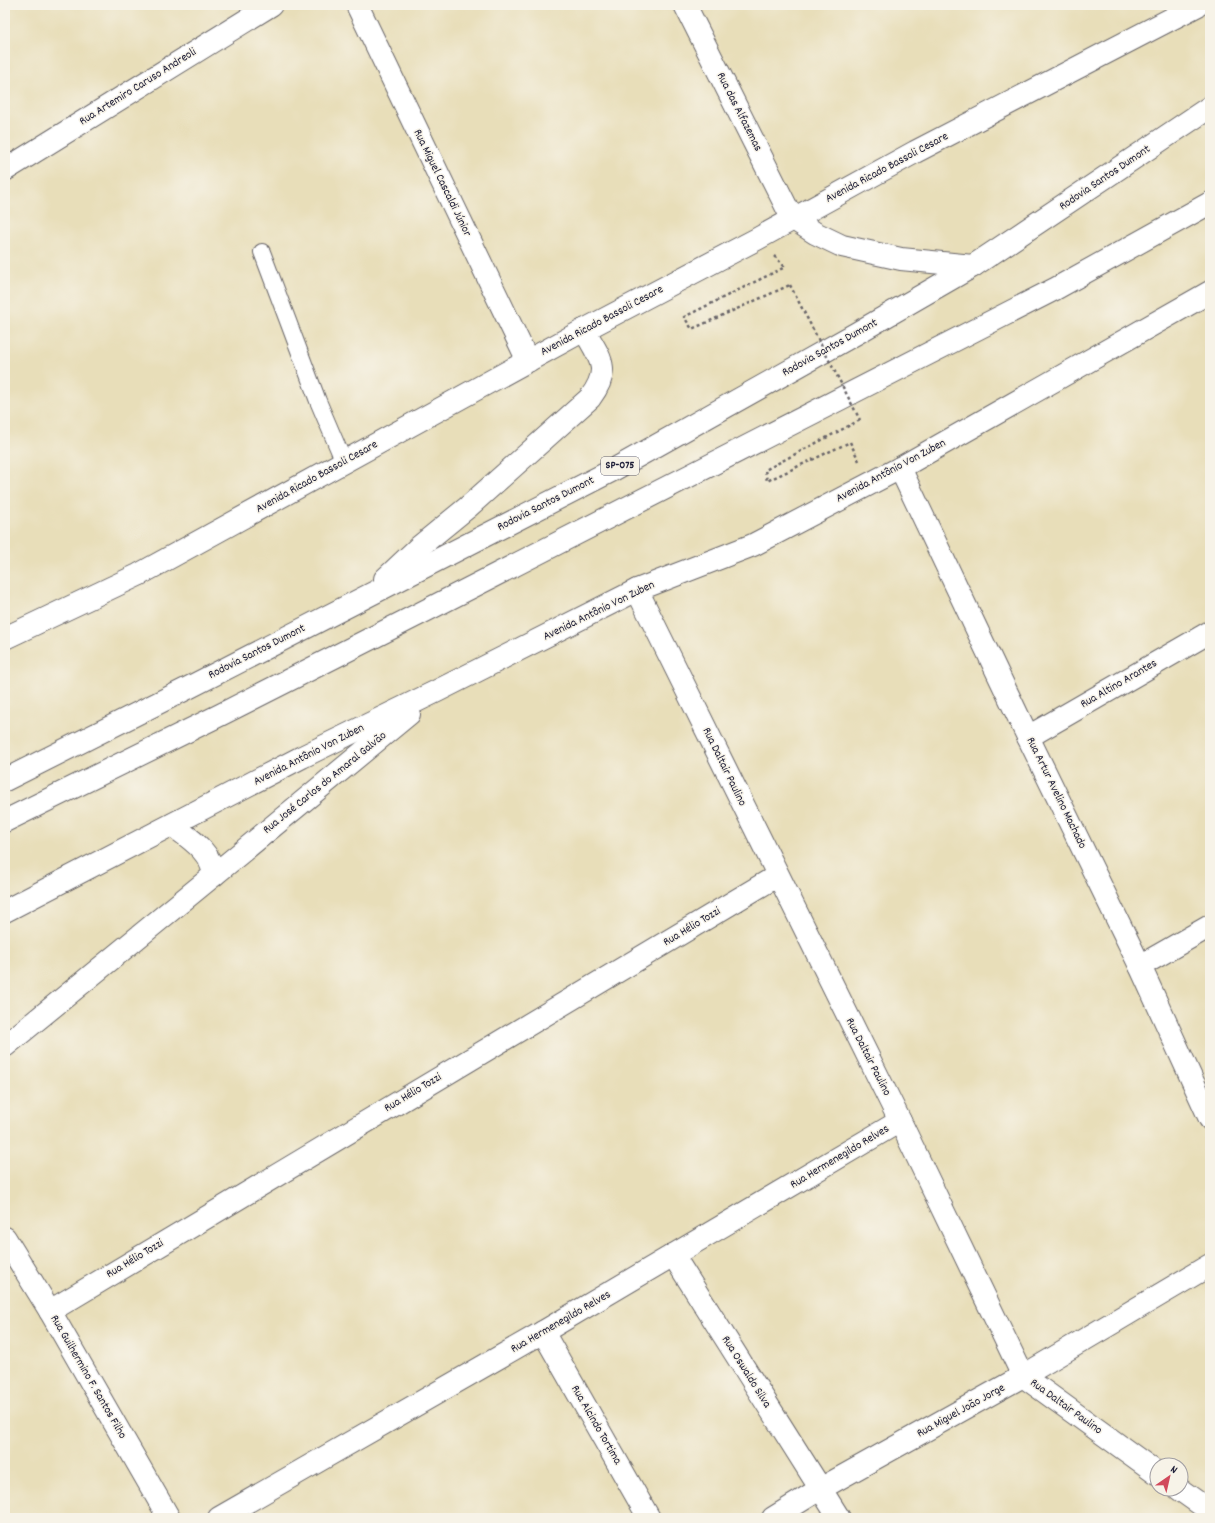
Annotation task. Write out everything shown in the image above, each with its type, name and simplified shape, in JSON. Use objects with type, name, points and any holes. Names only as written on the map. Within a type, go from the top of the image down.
[{"type":"main road","name":"Rua Artemiro Caruso Andreoli","points":[[5,170],[271,5]]},
{"type":"main road","name":"Rua Miguel Cascaldi Júnior","points":[[357,5],[528,361]]},
{"type":"main road","name":"Rua das Alfazemas","points":[[685,5],[792,218]]},
{"type":"main road","name":"Avenida Ricado Bassoli Cesare","points":[[5,638],[138,575],[584,330],[757,239],[792,218],[915,152],[1198,5]]},
{"type":"main road","name":"Rodovia Santos Dumont","points":[[5,780],[613,470],[973,266],[1210,107]]},
{"type":"main road","points":[[5,821],[376,636],[1055,289],[1210,203]]},
{"type":"main road","points":[[792,218],[815,233],[842,246],[901,259],[973,266]]},
{"type":"main road","name":"Avenida Antônio Von Zuben","points":[[5,911],[302,757],[637,590],[753,545],[900,468],[1210,292]]},
{"type":"main road","points":[[366,597],[419,547],[468,507],[590,398],[600,385],[602,368],[599,357],[584,330]]},
{"type":"main road","name":"Rua Artur Avelino Machado","points":[[900,468],[1028,737],[1140,966],[1210,1119]]},
{"type":"main road","name":"Rua Daltair Paulino","points":[[637,590],[777,876],[900,1121],[1023,1376],[1149,1467]]},
{"type":"main road","name":"Rua Altino Arantes","points":[[1028,737],[1210,632]]},
{"type":"main road","name":"Rua José Carlos do Amaral Galvão","points":[[5,1046],[437,691]]},
{"type":"main road","points":[[172,825],[204,852],[209,860],[214,875]]},
{"type":"main road","name":"Rua Hélio Tozzi","points":[[50,1310],[777,876]]},
{"type":"main road","points":[[1140,966],[1210,926]]},
{"type":"main road","name":"Rua Hermenegildo Relves","points":[[220,1518],[544,1332],[900,1121]]},
{"type":"main road","name":"Rua Guilhermino F. Santos Filho","points":[[5,1238],[50,1310],[169,1518]]},
{"type":"main road","name":"Rua Oswaldo Silva","points":[[673,1255],[839,1518]]},
{"type":"main road","name":"Rua Miguel João Jorge","points":[[773,1518],[1023,1376],[1210,1265]]},
{"type":"main road","name":"Rua Alcindo Tortima","points":[[544,1332],[648,1518]]},
{"type":"main road","points":[[1189,1496],[1210,1512]]},
{"type":"lane","points":[[262,252],[318,401],[344,462]]},
{"type":"path","points":[[757,239],[785,267],[684,317],[692,329],[790,285],[860,420],[764,470],[767,481],[850,442],[869,484]]}]
